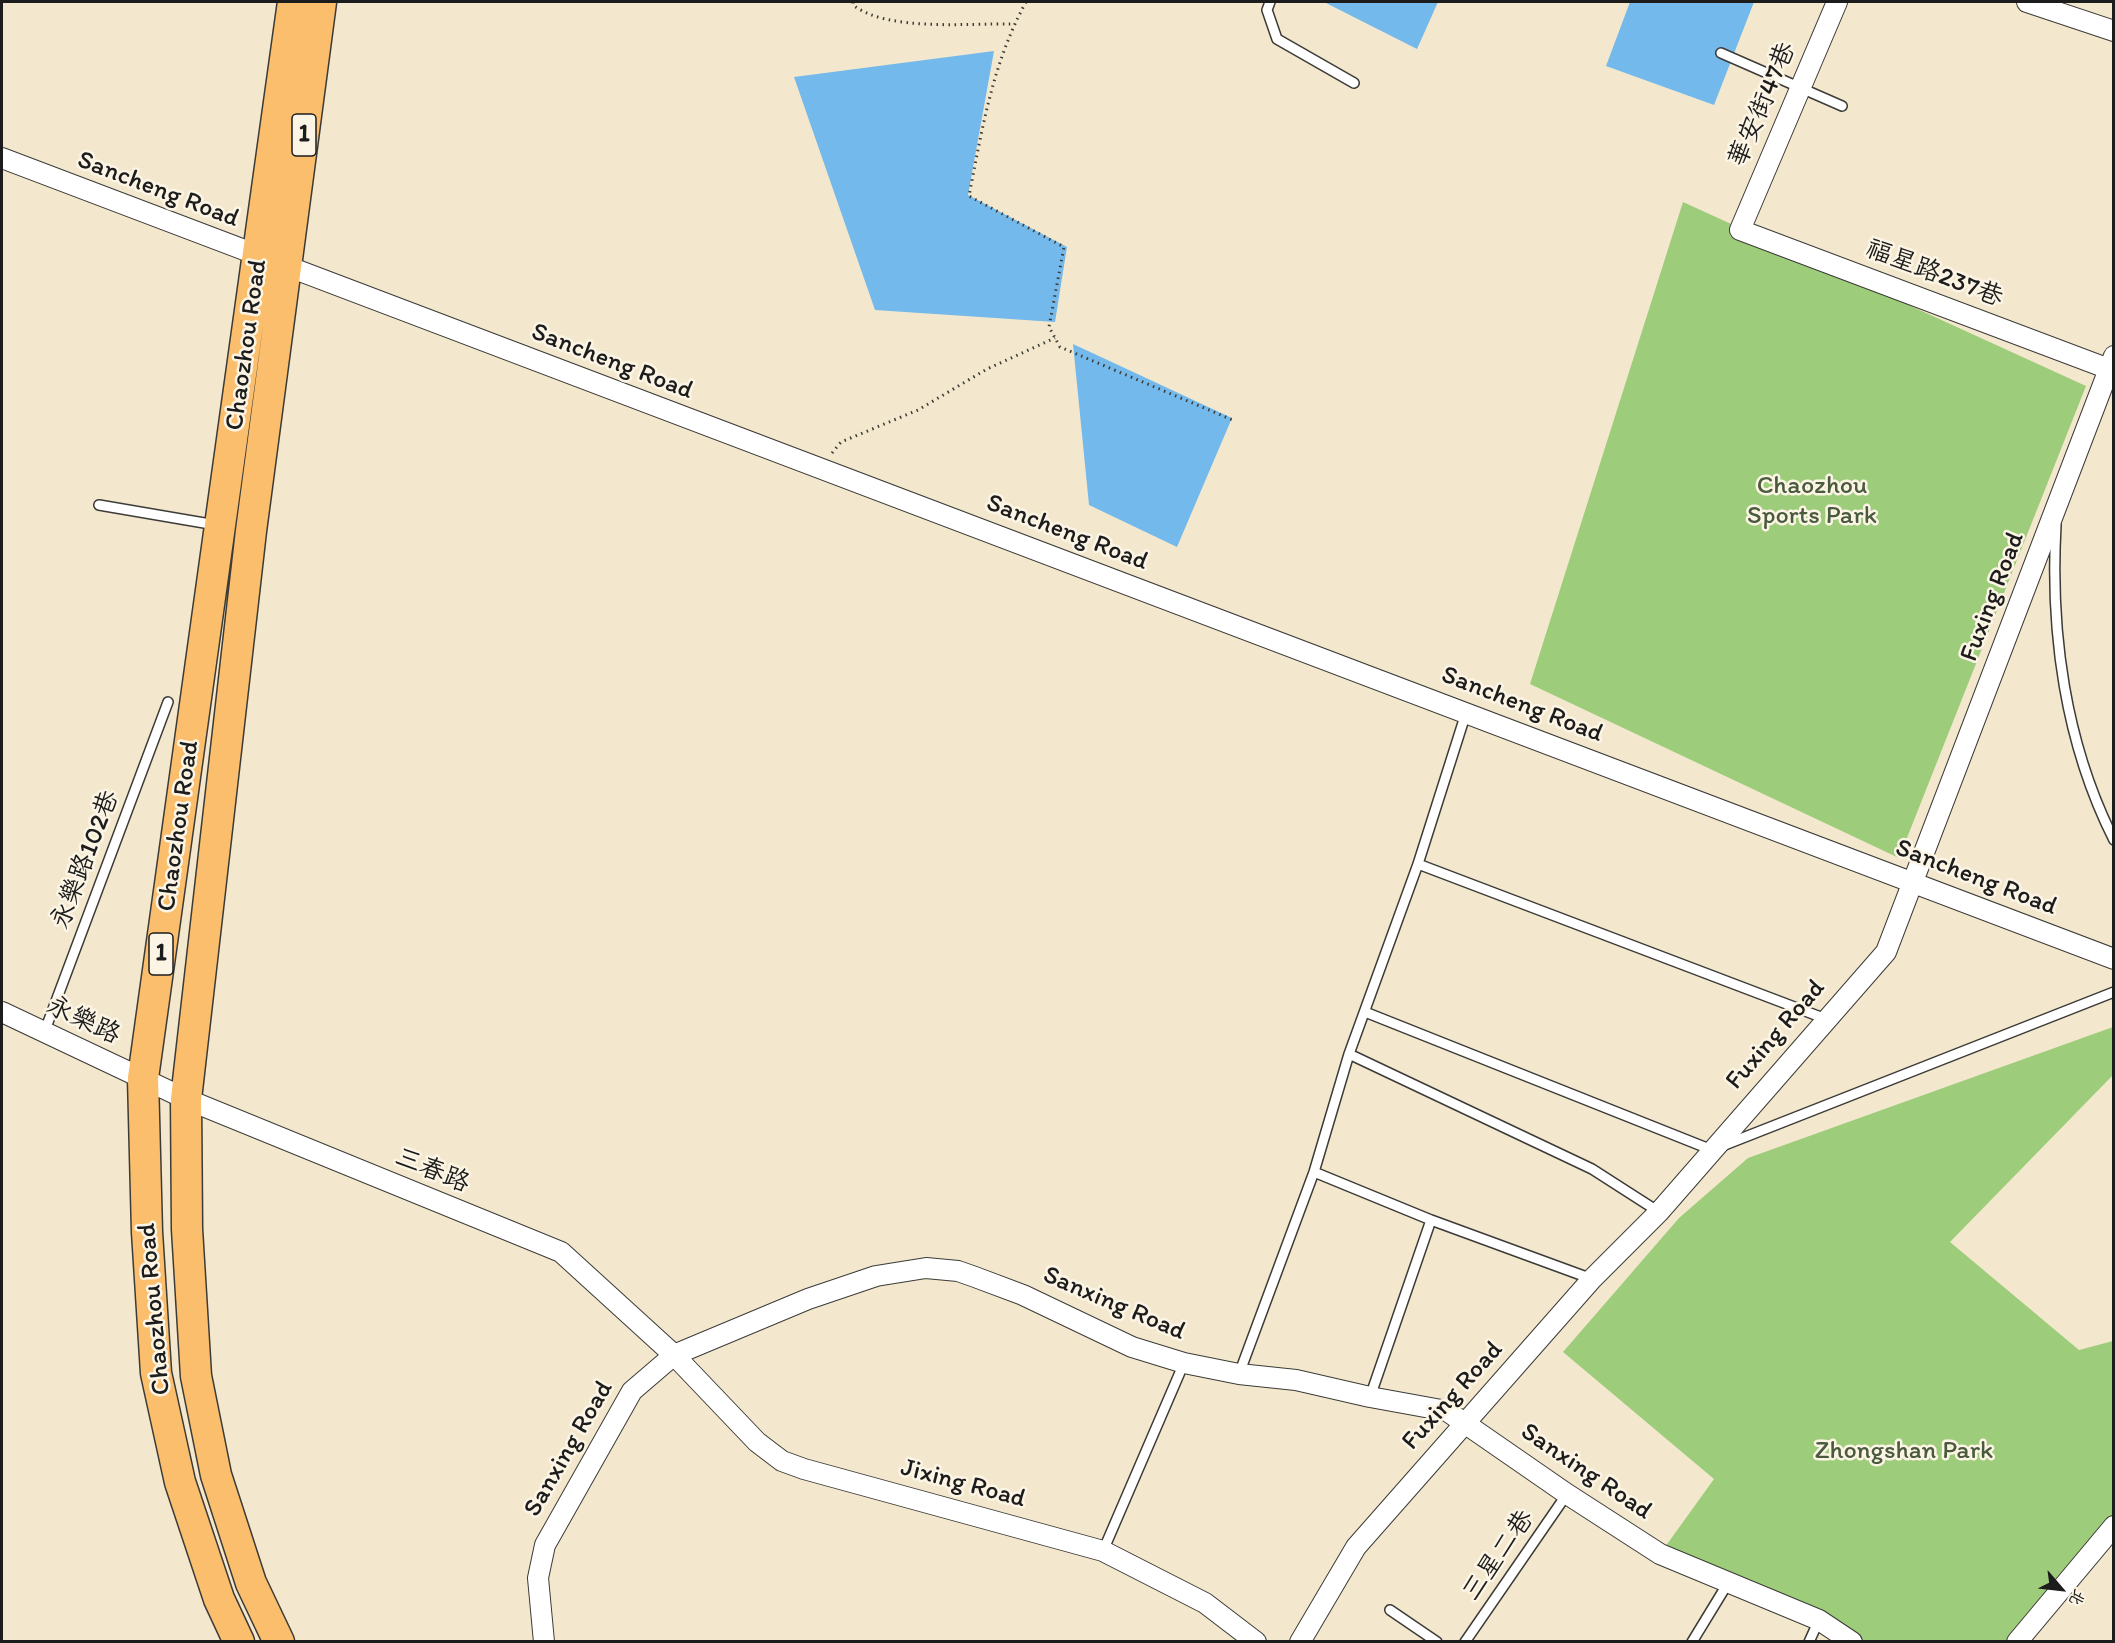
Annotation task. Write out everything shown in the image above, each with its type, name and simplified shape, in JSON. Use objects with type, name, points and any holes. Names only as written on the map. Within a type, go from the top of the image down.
[{"type":"main road","name":"Chaozhou Road","points":[[279,1641],[251,1583],[216,1475],[196,1376],[187,1229],[186,1100],[251,531],[293,2]]},
{"type":"main road","name":"Chaozhou Road","points":[[239,1641],[219,1599],[180,1482],[156,1373],[147,1232],[143,1078],[222,526],[321,2]]},
{"type":"street","name":"華安街47巷","points":[[1740,230],[1837,2]]},
{"type":"street","points":[[2027,2],[2062,7],[2114,31]]},
{"type":"street","name":"Sancheng Road","points":[[2,158],[272,263],[2114,959]]},
{"type":"street","name":"福星路237巷","points":[[1740,230],[2111,363]]},
{"type":"street","name":"Fuxing Road","points":[[1300,1641],[1356,1547],[1464,1421],[1527,1354],[1592,1279],[1659,1212],[1886,952],[2111,363]]},
{"type":"street","name":"永樂路","points":[[2,1012],[143,1078]]},
{"type":"street","name":"三春路","points":[[143,1078],[186,1100],[561,1252],[674,1355]]},
{"type":"street","name":"Sanxing Road","points":[[544,1641],[538,1578],[540,1559],[551,1530],[632,1391],[674,1355],[808,1299],[876,1276],[926,1268],[958,1271],[975,1277],[1023,1295],[1132,1347],[1184,1363],[1239,1374],[1296,1380],[1447,1411],[1567,1494],[1660,1554],[1819,1620],[1852,1641]]},
{"type":"street","name":"Jixing Road","points":[[674,1355],[757,1442],[782,1461],[1102,1551],[1205,1603],[1256,1641]]},
{"type":"street","points":[[2017,1641],[2114,1526]]},
{"type":"lane","points":[[1270,2],[1267,10],[1277,39],[1354,83]]},
{"type":"lane","points":[[1721,53],[1842,106]]},
{"type":"lane","points":[[99,505],[222,526]]},
{"type":"lane","points":[[2057,507],[2053,571],[2062,684],[2076,739],[2114,840]]},
{"type":"lane","name":"永樂路102巷","points":[[44,1033],[168,702]]},
{"type":"lane","points":[[1239,1374],[1314,1172],[1349,1054],[1418,864],[1466,713]]},
{"type":"lane","points":[[1418,864],[1826,1019]]},
{"type":"lane","points":[[1365,1012],[1712,1150],[2114,992]]},
{"type":"lane","points":[[1349,1054],[1592,1169],[1659,1212]]},
{"type":"lane","points":[[1314,1172],[1431,1220],[1592,1279]]},
{"type":"lane","points":[[1370,1397],[1431,1220]]},
{"type":"lane","points":[[1102,1551],[1184,1363]]},
{"type":"lane","name":"三星二巷","points":[[1465,1641],[1567,1494]]},
{"type":"lane","points":[[1692,1641],[1728,1583]]},
{"type":"lane","points":[[1390,1610],[1437,1641]]},
{"type":"lane","points":[[1809,1641],[1819,1620]]},
{"type":"path","points":[[853,2],[853,5],[863,13],[912,25],[1013,24]]},
{"type":"path","points":[[1026,2],[1013,24],[997,68],[969,196],[1064,247],[1049,327],[1060,346],[1235,421]]},
{"type":"path","points":[[817,469],[841,442],[918,410],[987,369],[1055,338]]},
{"type":"green space","name":"Chaozhou Sports Park","points":[[1683,202],[2086,386],[1899,858],[1530,684]]},
{"type":"green space","name":"Zhongshan Park","points":[[2113,1027],[2113,1075],[1950,1242],[2079,1350],[2113,1341],[2113,1536],[2021,1641],[1852,1641],[1660,1554],[1714,1479],[1563,1352],[1679,1218],[1748,1158]]},
{"type":"water","points":[[1324,2],[1438,2],[1417,49]]},
{"type":"water","points":[[1630,2],[1754,2],[1714,105],[1606,66]]},
{"type":"water","points":[[994,51],[968,195],[1067,247],[1055,322],[875,310],[794,77]]},
{"type":"water","points":[[1073,344],[1232,418],[1177,547],[1089,505]]}]
